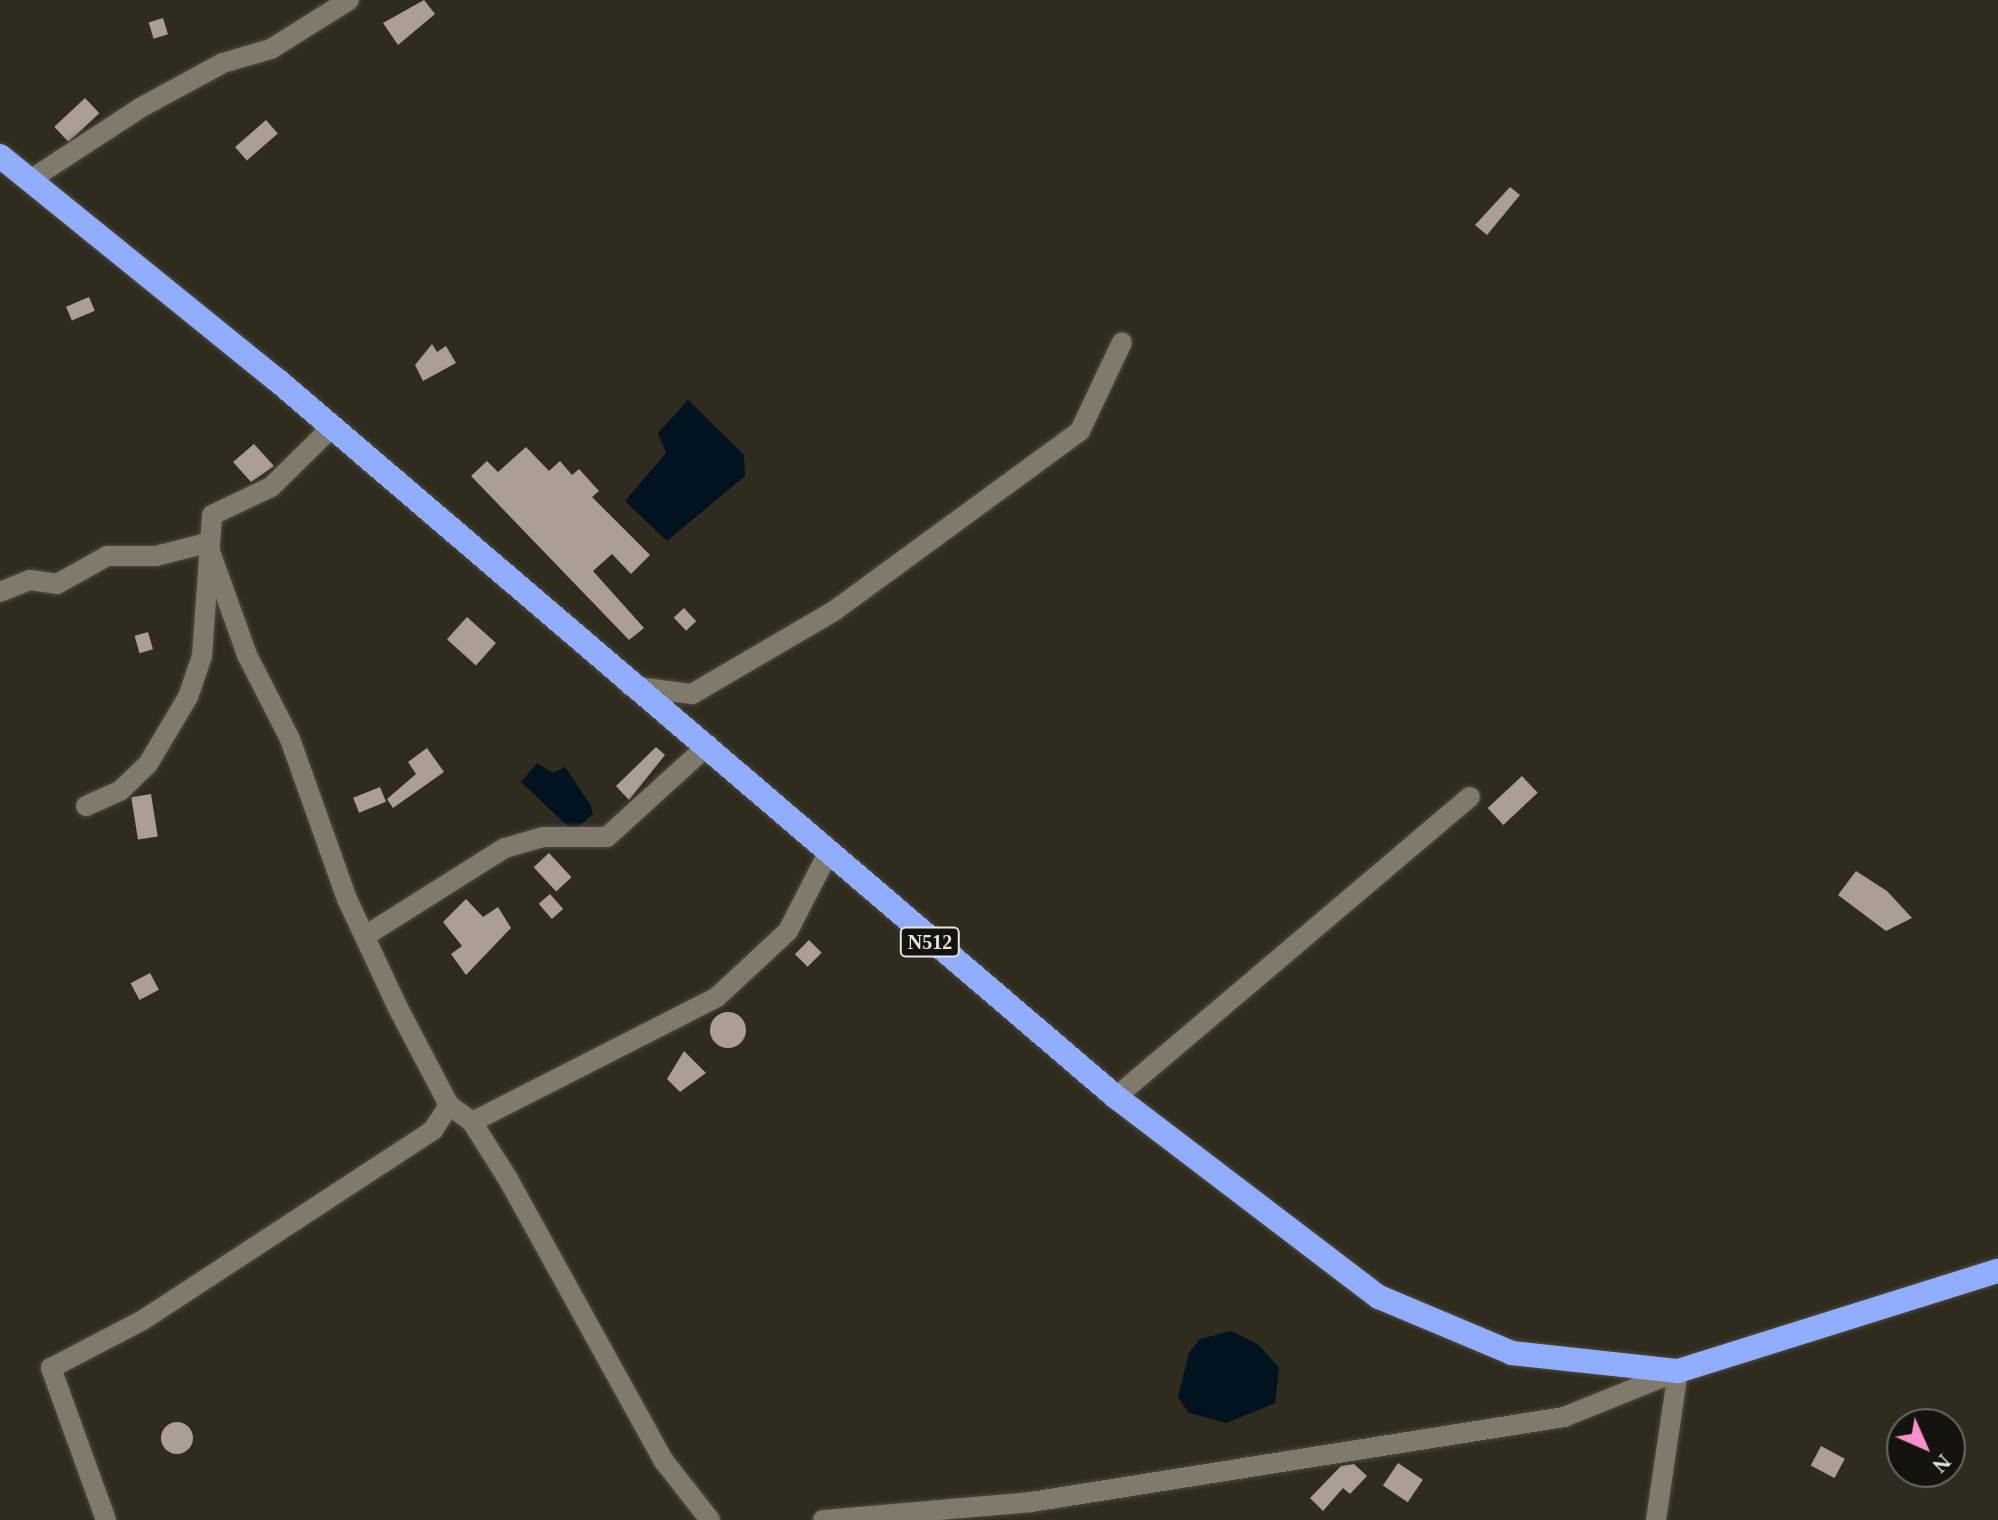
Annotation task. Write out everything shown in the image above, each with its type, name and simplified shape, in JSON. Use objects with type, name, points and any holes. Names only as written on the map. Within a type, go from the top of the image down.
[{"type":"highway","name":"N512","points":[[0,156],[330,429],[630,686],[708,745],[827,855],[1116,1097],[1379,1297],[1512,1353],[1678,1371],[1998,1271]]},
{"type":"street","points":[[30,180],[140,108],[223,63],[271,49],[349,0]]},
{"type":"street","points":[[630,686],[692,694],[834,611],[1080,431],[1122,342]]},
{"type":"street","points":[[86,806],[120,791],[148,764],[188,697],[202,656],[207,543],[212,515],[271,487],[330,429]]},
{"type":"street","points":[[0,592],[30,580],[57,584],[107,556],[156,556],[207,543]]},
{"type":"street","points":[[207,543],[365,936],[449,1105],[472,1122],[663,1460],[710,1520]]},
{"type":"street","points":[[365,936],[505,848],[543,837],[607,837],[708,745]]},
{"type":"street","points":[[1116,1097],[1470,797]]},
{"type":"street","points":[[472,1122],[717,997],[788,931],[827,855]]},
{"type":"street","points":[[106,1520],[51,1368],[143,1320],[433,1130],[449,1105]]},
{"type":"street","points":[[823,1520],[1031,1502],[1564,1417],[1678,1371]]},
{"type":"street","points":[[1656,1520],[1678,1371]]},
{"type":"water","points":[[688,400],[744,455],[745,476],[667,541],[625,501],[666,453],[658,433]]},
{"type":"water","points":[[537,763],[553,773],[565,767],[591,806],[593,814],[573,831],[521,782]]},
{"type":"water","points":[[1231,1331],[1259,1345],[1279,1368],[1275,1403],[1227,1423],[1189,1413],[1178,1397],[1189,1353],[1200,1339]]},
{"type":"building","points":[[424,0],[435,14],[398,45],[383,23]]},
{"type":"building","points":[[163,18],[168,34],[154,39],[149,22]]},
{"type":"building","points":[[85,98],[99,113],[69,142],[54,127]]},
{"type":"building","points":[[266,120],[278,134],[247,160],[235,147]]},
{"type":"building","points":[[1510,187],[1520,195],[1487,235],[1475,225]]},
{"type":"building","points":[[89,297],[95,311],[72,321],[66,307]]},
{"type":"building","points":[[432,344],[437,352],[446,346],[456,363],[423,381],[415,365]]},
{"type":"building","points":[[254,444],[274,466],[251,482],[233,462]]},
{"type":"building","points":[[526,447],[549,471],[560,461],[572,475],[579,469],[599,491],[592,497],[650,555],[631,574],[612,554],[593,571],[644,628],[629,640],[471,476],[487,461],[498,472]]},
{"type":"building","points":[[684,608],[696,621],[686,631],[674,618]]},
{"type":"building","points":[[467,617],[496,643],[476,665],[447,639]]},
{"type":"building","points":[[148,632],[153,649],[140,653],[135,636]]},
{"type":"building","points":[[656,747],[665,755],[629,800],[616,786]]},
{"type":"building","points":[[427,748],[444,772],[393,808],[387,799],[416,774],[408,762]]},
{"type":"building","points":[[1522,776],[1538,793],[1503,825],[1488,808]]},
{"type":"building","points":[[380,787],[386,802],[359,813],[353,798]]},
{"type":"building","points":[[151,794],[158,836],[138,840],[131,797]]},
{"type":"building","points":[[549,853],[572,877],[556,891],[534,867]]},
{"type":"building","points":[[1856,871],[1887,891],[1912,918],[1886,931],[1838,895]]},
{"type":"building","points":[[550,894],[563,909],[552,919],[539,904]]},
{"type":"building","points":[[466,899],[483,917],[498,907],[511,928],[466,975],[451,954],[462,946],[443,922]]},
{"type":"building","points":[[809,940],[822,953],[808,967],[795,954]]},
{"type":"building","points":[[150,973],[159,990],[139,1000],[131,983]]},
{"type":"building","points":[[728,1012],[741,1017],[746,1030],[741,1043],[728,1048],[715,1043],[710,1030],[715,1017]]},
{"type":"building","points":[[684,1051],[706,1073],[680,1092],[667,1079]]},
{"type":"building","points":[[177,1422],[189,1426],[193,1438],[189,1450],[177,1454],[165,1450],[161,1438],[165,1426]]},
{"type":"building","points":[[1821,1446],[1845,1459],[1835,1478],[1811,1465]]},
{"type":"building","points":[[1398,1463],[1423,1480],[1408,1502],[1383,1485]]},
{"type":"building","points":[[1354,1464],[1367,1476],[1350,1494],[1343,1488],[1323,1511],[1310,1498],[1341,1466]]}]
